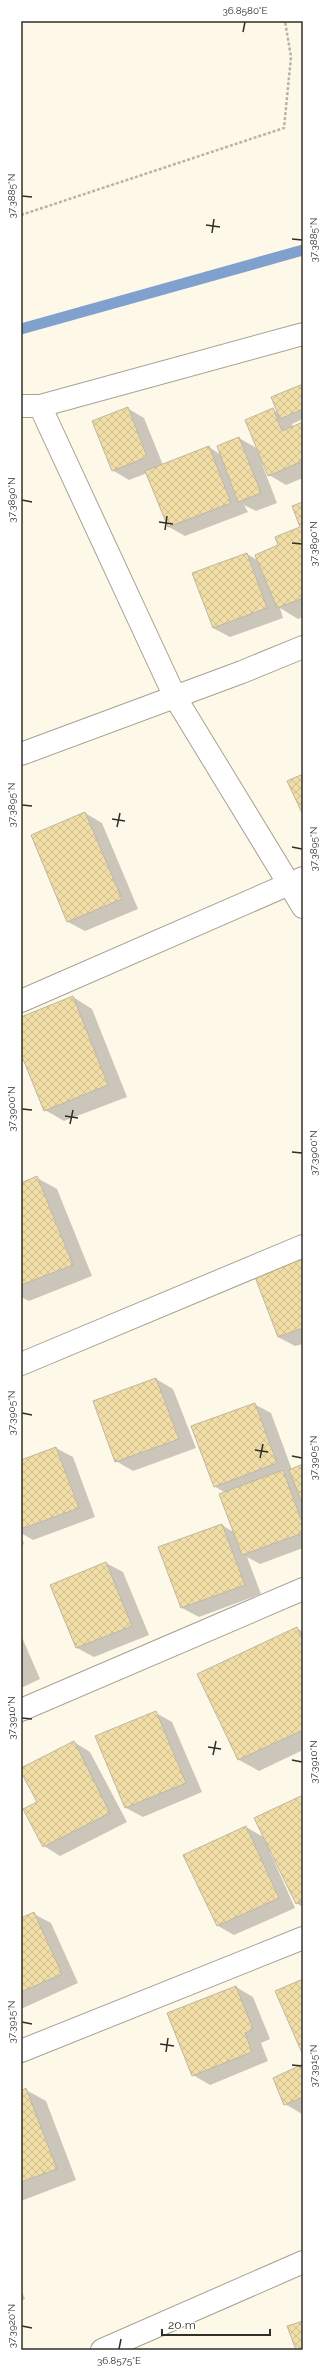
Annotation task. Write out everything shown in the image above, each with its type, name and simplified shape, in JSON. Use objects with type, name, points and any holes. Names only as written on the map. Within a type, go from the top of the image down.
[{"type":"street","points":[[303,334],[31,406],[175,697],[296,880],[303,907]]},
{"type":"street","points":[[21,754],[175,697],[303,647]]},
{"type":"street","points":[[21,1001],[296,880]]},
{"type":"street","points":[[21,1364],[303,1246]]},
{"type":"street","points":[[21,1710],[303,1589]]},
{"type":"street","points":[[21,2050],[303,1938]]},
{"type":"street","points":[[102,2350],[303,2262]]},
{"type":"path","points":[[21,216],[284,128],[291,57],[285,21]]},
{"type":"building","points":[[303,384],[303,409],[280,419],[271,397]]},
{"type":"building","points":[[128,407],[147,457],[112,471],[92,421]]},
{"type":"building","points":[[273,408],[282,431],[303,422],[303,461],[268,476],[245,420]]},
{"type":"building","points":[[239,437],[261,493],[238,502],[217,446]]},
{"type":"building","points":[[209,446],[231,503],[168,527],[145,471]]},
{"type":"building","points":[[303,502],[303,598],[277,608],[255,555],[278,545],[275,537],[300,527],[292,506]]},
{"type":"building","points":[[247,553],[267,608],[213,628],[192,573]]},
{"type":"building","points":[[303,774],[303,815],[287,781]]},
{"type":"building","points":[[85,812],[122,899],[67,922],[31,835]]},
{"type":"building","points":[[73,996],[108,1085],[44,1111],[21,1054],[21,1017]]},
{"type":"building","points":[[37,1176],[73,1265],[21,1285],[21,1183]]},
{"type":"building","points":[[303,1258],[303,1328],[278,1337],[255,1277]]},
{"type":"building","points":[[156,1378],[179,1439],[115,1462],[93,1401]]},
{"type":"building","points":[[255,1403],[277,1463],[214,1487],[191,1426]]},
{"type":"building","points":[[56,1447],[79,1508],[21,1529],[21,1460]]},
{"type":"building","points":[[303,1464],[303,1505],[289,1470]]},
{"type":"building","points":[[283,1470],[303,1525],[303,1533],[242,1555],[219,1494]]},
{"type":"building","points":[[222,1524],[245,1585],[181,1608],[158,1547]]},
{"type":"building","points":[[106,1562],[132,1626],[76,1648],[50,1585]]},
{"type":"building","points":[[297,1627],[303,1640],[303,1730],[238,1760],[197,1674]]},
{"type":"building","points":[[156,1711],[186,1783],[125,1808],[95,1736]]},
{"type":"building","points":[[74,1741],[110,1813],[43,1847],[23,1809],[37,1802],[21,1772],[21,1768]]},
{"type":"building","points":[[303,1795],[303,1901],[296,1904],[254,1818]]},
{"type":"building","points":[[246,1826],[279,1898],[217,1926],[183,1855]]},
{"type":"building","points":[[34,1912],[62,1974],[21,1992],[21,1918]]},
{"type":"building","points":[[303,1979],[303,2053],[302,2053],[275,1991]]},
{"type":"building","points":[[236,1986],[253,2029],[245,2033],[252,2052],[192,2076],[167,2013]]},
{"type":"building","points":[[303,2064],[303,2097],[284,2105],[273,2078]]},
{"type":"building","points":[[26,2088],[57,2169],[21,2182],[21,2091]]},
{"type":"building","points":[[303,2321],[303,2350],[296,2350],[287,2326]]},
{"type":"waterway","points":[[21,329],[303,250]]}]
